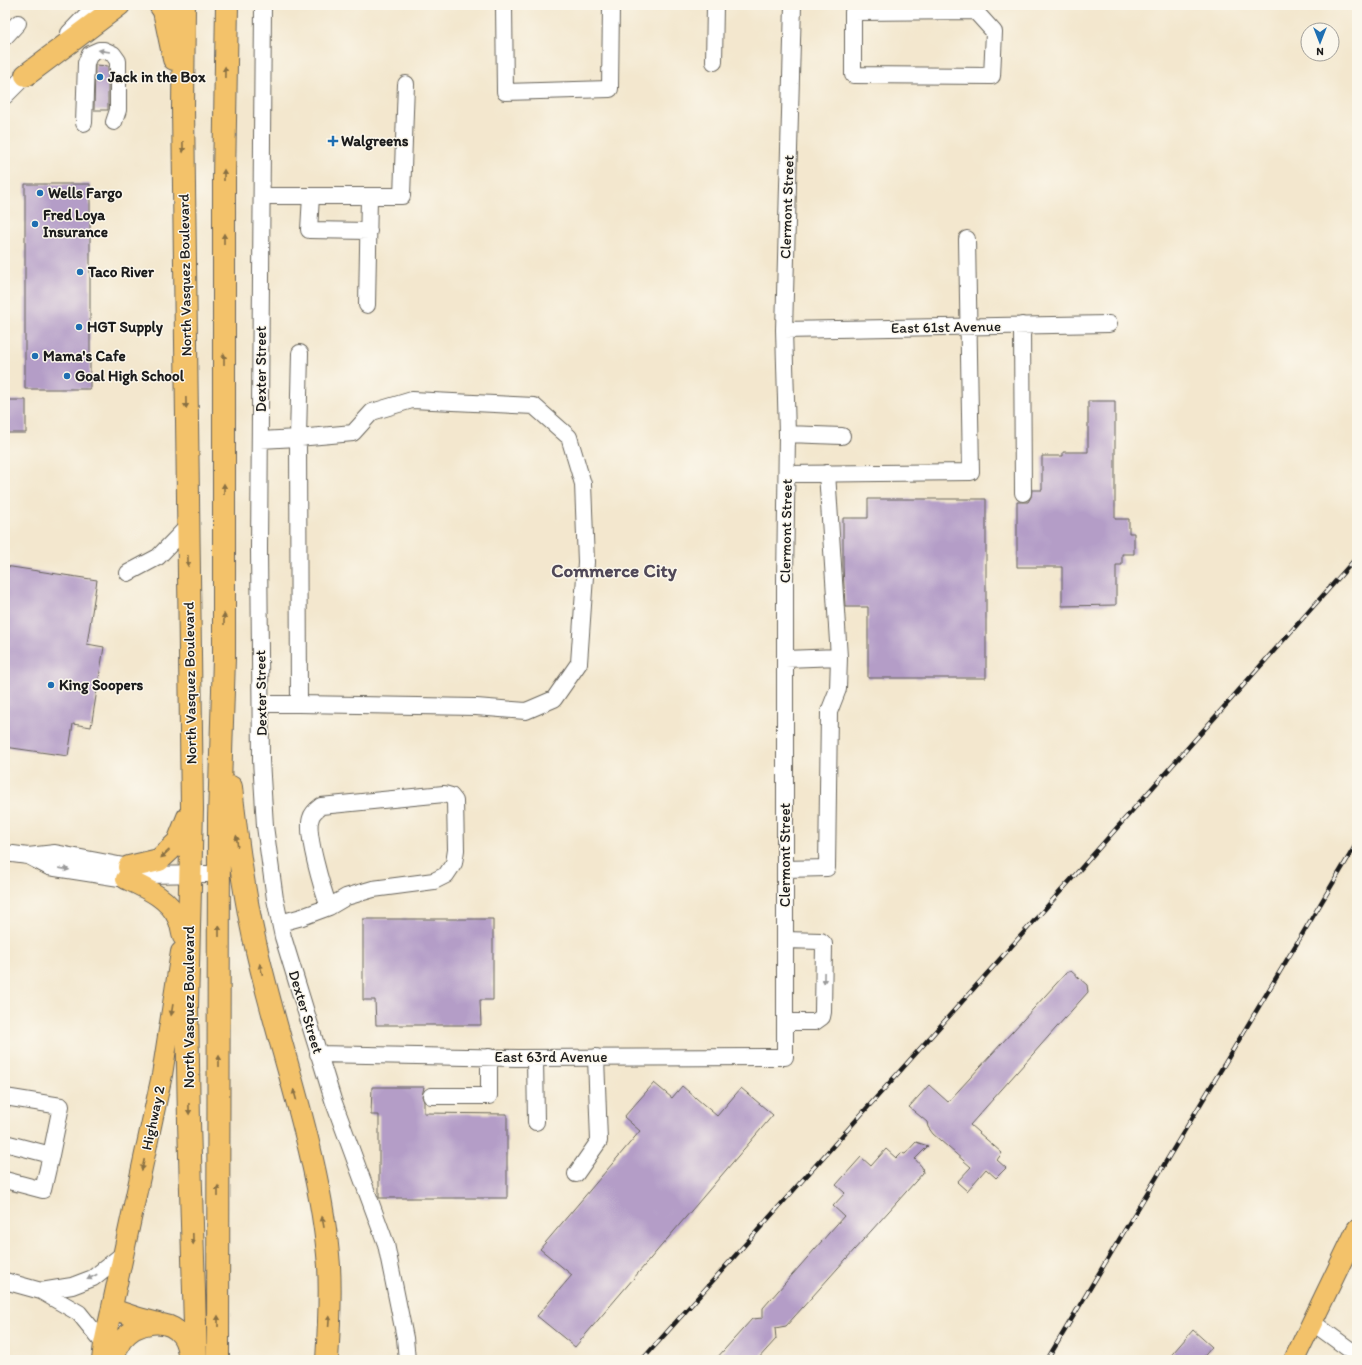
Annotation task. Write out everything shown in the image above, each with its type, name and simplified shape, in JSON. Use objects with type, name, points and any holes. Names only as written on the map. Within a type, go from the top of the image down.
[{"type":"highway","points":[[26,75],[119,5]]},
{"type":"highway","points":[[160,5],[164,11],[183,108]]},
{"type":"highway","name":"North Vasquez Boulevard","points":[[184,5],[183,108],[192,809],[199,874],[187,1006],[196,1360]]},
{"type":"highway","name":"North Vasquez Boulevard","points":[[218,1360],[219,818],[224,658],[224,171],[226,5]]},
{"type":"highway","points":[[224,658],[231,782],[241,872],[256,949],[308,1144],[324,1228],[329,1267],[330,1306],[327,1360]]},
{"type":"highway","points":[[133,873],[159,860],[178,842],[192,809]]},
{"type":"main road","points":[[133,873],[169,906],[178,918],[183,938]]},
{"type":"main road","name":"Highway 2","points":[[107,1355],[112,1309],[162,1076],[183,938],[199,874]]},
{"type":"main road","points":[[1294,1360],[1357,1230]]},
{"type":"main road","points":[[112,1309],[174,1328],[182,1336],[187,1347],[189,1360]]},
{"type":"main road","points":[[107,1355],[118,1347],[123,1339],[131,1332],[142,1325],[161,1323]]},
{"type":"street","points":[[5,96],[96,5]]},
{"type":"street","name":"Dexter Street","points":[[263,5],[259,549],[261,760],[265,826],[275,899],[283,937],[333,1100],[386,1244],[405,1338],[407,1360]]},
{"type":"street","points":[[504,5],[505,92],[610,89],[611,5]]},
{"type":"street","points":[[714,62],[715,5]]},
{"type":"street","name":"Clermont Street","points":[[785,1057],[785,660],[787,434],[784,330],[793,5]]},
{"type":"street","points":[[975,8],[994,32],[992,76],[853,75],[853,12],[975,8]]},
{"type":"street","points":[[5,37],[18,23]]},
{"type":"street","points":[[84,123],[86,63],[90,54],[99,50],[104,50],[113,54],[118,61],[118,110],[114,122]]},
{"type":"street","points":[[262,196],[402,196],[406,84]]},
{"type":"street","points":[[311,196],[310,230],[369,231]]},
{"type":"street","points":[[367,305],[369,196]]},
{"type":"street","points":[[786,474],[971,472],[967,239]]},
{"type":"street","name":"East 61st Avenue","points":[[784,330],[1109,324]]},
{"type":"street","points":[[1022,325],[1023,494]]},
{"type":"street","points":[[299,704],[298,438],[300,353]]},
{"type":"street","points":[[260,440],[353,433],[372,412],[412,400],[534,406],[569,437],[583,484],[586,562],[579,663],[554,699],[526,711],[476,707],[261,704]]},
{"type":"street","points":[[787,434],[842,436]]},
{"type":"street","points":[[785,869],[827,868],[829,712],[838,689],[838,657],[843,626],[826,473]]},
{"type":"street","points":[[128,573],[158,557],[188,526]]},
{"type":"street","points":[[785,660],[838,657]]},
{"type":"street","points":[[280,923],[302,917],[329,907],[346,897],[373,889],[434,881],[446,874],[454,863],[456,850],[455,801],[451,796],[444,794],[321,806],[316,810],[310,818],[310,827],[317,868],[329,907]]},
{"type":"street","points":[[5,853],[28,856],[55,854],[133,873],[199,874]]},
{"type":"street","points":[[785,940],[821,941],[824,944],[822,1017],[816,1022],[785,1022]]},
{"type":"street","name":"East 63rd Avenue","points":[[318,1054],[535,1058],[785,1057]]},
{"type":"street","points":[[431,1096],[489,1096],[489,1057]]},
{"type":"street","points":[[576,1174],[599,1141],[596,1057]]},
{"type":"street","points":[[535,1058],[536,1122]]},
{"type":"street","points":[[5,1097],[61,1106],[52,1155],[43,1190],[5,1180]]},
{"type":"street","points":[[5,1143],[52,1155]]},
{"type":"street","points":[[42,1290],[72,1286],[93,1278],[123,1254]]},
{"type":"street","points":[[5,1281],[42,1290],[79,1313],[107,1355]]},
{"type":"street","points":[[1312,1322],[1357,1356]]},
{"type":"building","name":"Jack in the Box","points":[[95,65],[108,66],[108,110],[94,110]]},
{"type":"building","points":[[25,184],[90,184],[90,389],[25,389]]},
{"type":"building","points":[[5,400],[26,400],[26,433],[5,433]]},
{"type":"building","points":[[1088,401],[1115,401],[1115,519],[1129,519],[1129,533],[1134,533],[1134,554],[1122,554],[1122,565],[1116,565],[1116,605],[1062,606],[1062,567],[1017,567],[1017,502],[1028,502],[1031,497],[1032,490],[1042,490],[1042,456],[1063,456],[1063,452],[1088,452]]},
{"type":"building","points":[[868,499],[986,499],[986,678],[868,678],[868,607],[845,607],[843,518],[868,518]]},
{"type":"building","name":"King Soopers","points":[[5,566],[97,580],[87,644],[104,647],[91,727],[73,724],[68,756],[5,747]]},
{"type":"building","points":[[363,919],[493,919],[493,1000],[480,1000],[481,1025],[376,1025],[375,1000],[363,1000]]},
{"type":"building","points":[[1071,971],[1087,985],[1088,992],[970,1125],[1002,1153],[997,1160],[1006,1168],[996,1178],[986,1169],[967,1191],[957,1182],[971,1167],[933,1134],[928,1127],[927,1122],[909,1107],[929,1085],[948,1102],[1066,973]]},
{"type":"building","points":[[654,1083],[672,1098],[682,1086],[717,1116],[741,1088],[773,1115],[575,1347],[537,1316],[572,1275],[540,1249],[640,1131],[624,1117]]},
{"type":"building","points":[[372,1087],[424,1087],[422,1096],[424,1102],[424,1113],[507,1114],[507,1198],[379,1198],[379,1115],[371,1115]]},
{"type":"building","points":[[916,1142],[928,1146],[915,1159],[922,1167],[923,1173],[786,1326],[775,1328],[776,1339],[757,1360],[715,1360],[752,1319],[763,1318],[763,1308],[844,1216],[833,1206],[845,1193],[836,1185],[861,1157],[871,1166],[886,1149],[896,1158],[901,1153],[905,1154]]},
{"type":"building","points":[[1193,1330],[1212,1347],[1201,1360],[1167,1360]]},
{"type":"railway","points":[[642,1360],[1357,557]]},
{"type":"railway","points":[[1047,1360],[1357,843]]},
{"type":"place","name":"Jack in the Box","points":[[100,77]]},
{"type":"place","name":"Walgreens","points":[[333,141]]},
{"type":"place","name":"Wells Fargo","points":[[40,193]]},
{"type":"place","name":"Fred Loya Insurance","points":[[35,224]]},
{"type":"place","name":"Taco River","points":[[80,272]]},
{"type":"place","name":"HGT Supply","points":[[79,327]]},
{"type":"place","name":"Mama's Cafe","points":[[35,356]]},
{"type":"place","name":"Goal High School","points":[[67,376]]},
{"type":"place","name":"King Soopers","points":[[51,685]]},
{"type":"district","name":"Commerce City","points":[[614,570]]}]
